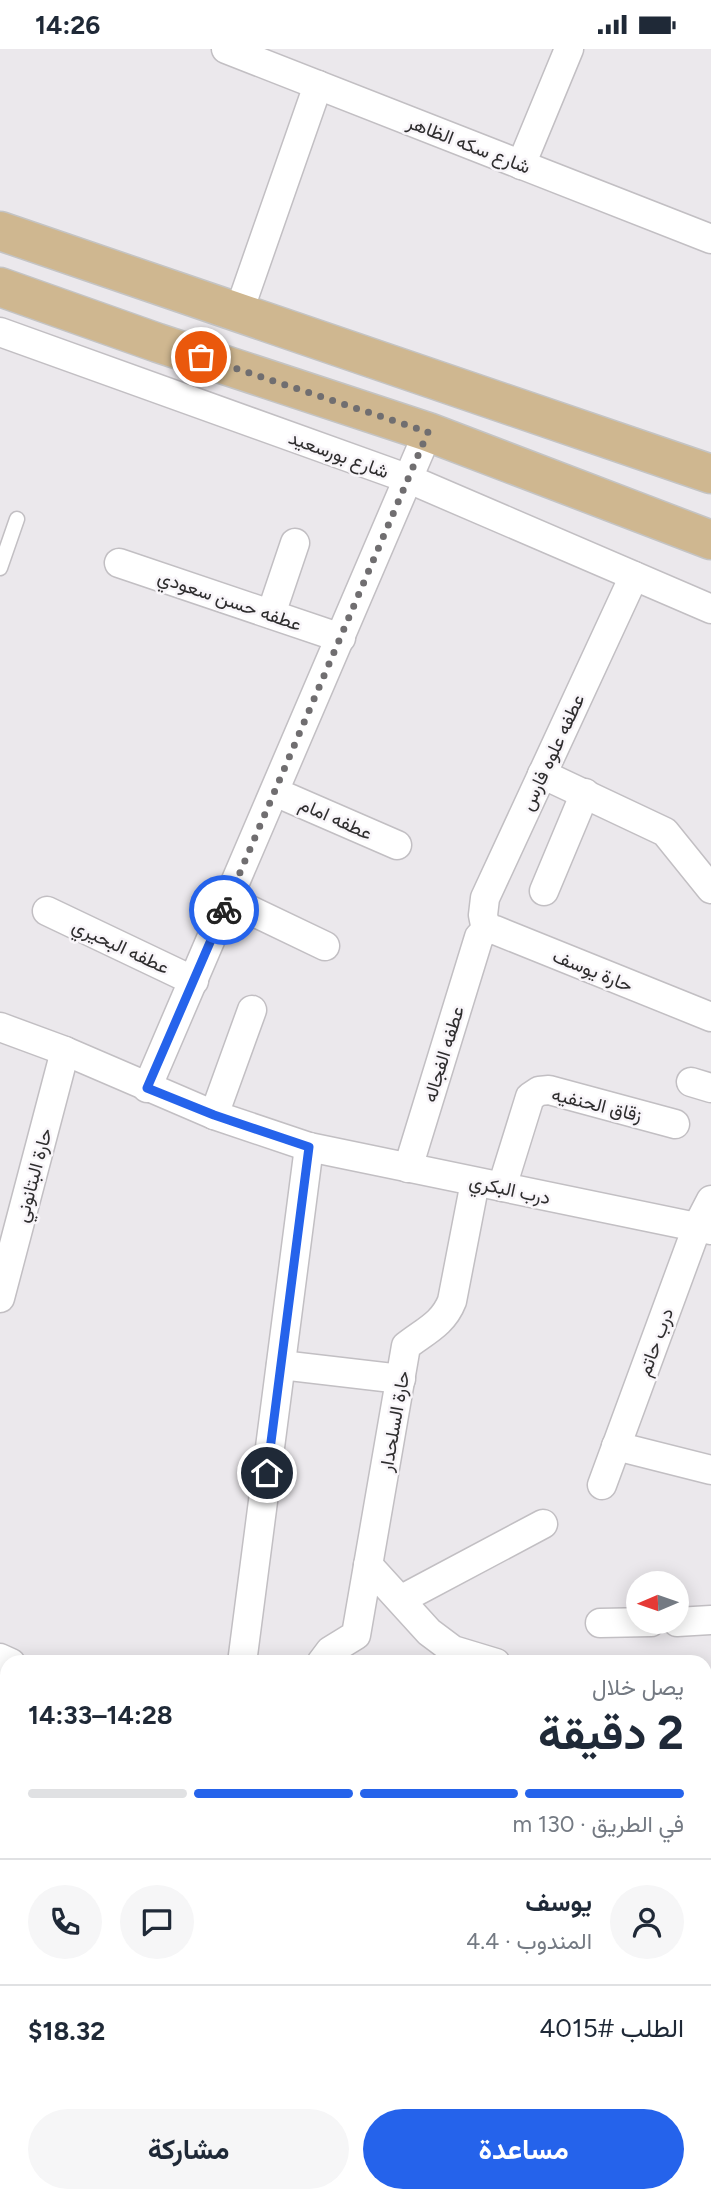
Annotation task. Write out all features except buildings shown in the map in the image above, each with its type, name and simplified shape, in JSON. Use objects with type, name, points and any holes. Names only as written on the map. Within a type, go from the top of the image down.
[{"type":"main road","points":[[0,231],[711,474]]},
{"type":"main road","points":[[0,287],[158,343],[428,432],[711,540]]},
{"type":"street","name":"شارع سكه الظاهر","points":[[228,49],[711,239]]},
{"type":"street","points":[[521,165],[569,49]]},
{"type":"street","points":[[239,314],[318,85]]},
{"type":"street","name":"شارع بورسعيد","points":[[0,332],[409,479],[711,609]]},
{"type":"street","points":[[147,1088],[428,432]]},
{"type":"street","points":[[271,614],[295,543]]},
{"type":"street","name":"عطفه حسن سعودي","points":[[120,563],[341,638]]},
{"type":"street","name":"عطفه علوه فارس","points":[[482,935],[485,898],[634,576]]},
{"type":"street","points":[[542,774],[664,832],[711,889]]},
{"type":"street","name":"عطفه امام","points":[[275,792],[397,845]]},
{"type":"street","points":[[544,891],[585,793]]},
{"type":"street","points":[[229,899],[325,946]]},
{"type":"street","name":"عطفه البحيري","points":[[47,911],[194,981]]},
{"type":"street","name":"حارة يوسف","points":[[482,935],[495,930],[711,1017]]},
{"type":"street","name":"عطفه الفجاله","points":[[408,1168],[482,935]]},
{"type":"street","points":[[214,1115],[252,1010]]},
{"type":"street","name":"درب البكري","points":[[0,1027],[65,1051],[214,1115],[309,1147],[704,1229]]},
{"type":"street","name":"حارة البتانوني","points":[[0,1298],[65,1051]]},
{"type":"street","name":"زقاق الحنفيه","points":[[488,1184],[530,1097],[539,1091],[549,1090],[675,1124]]},
{"type":"street","points":[[243,1655],[309,1147]]},
{"type":"street","name":"حارة السلحدار","points":[[327,1655],[356,1635],[406,1346],[439,1324],[447,1313],[488,1184]]},
{"type":"street","name":"درب حاتم","points":[[602,1485],[704,1229],[711,1200]]},
{"type":"street","points":[[281,1365],[401,1379]]},
{"type":"street","points":[[617,1445],[711,1470]]},
{"type":"street","points":[[401,1599],[543,1524]]},
{"type":"street","points":[[368,1565],[429,1632],[453,1650],[470,1655]]},
{"type":"street","points":[[690,1621],[711,1620]]},
{"type":"street","points":[[600,1623],[626,1622]]},
{"type":"lane","points":[[0,568],[17,519]]},
{"type":"way so far","points":[[201,357],[428,432],[224,910]]},
{"type":"route","points":[[224,910],[147,1088],[214,1115],[309,1147],[267,1473]]}]
